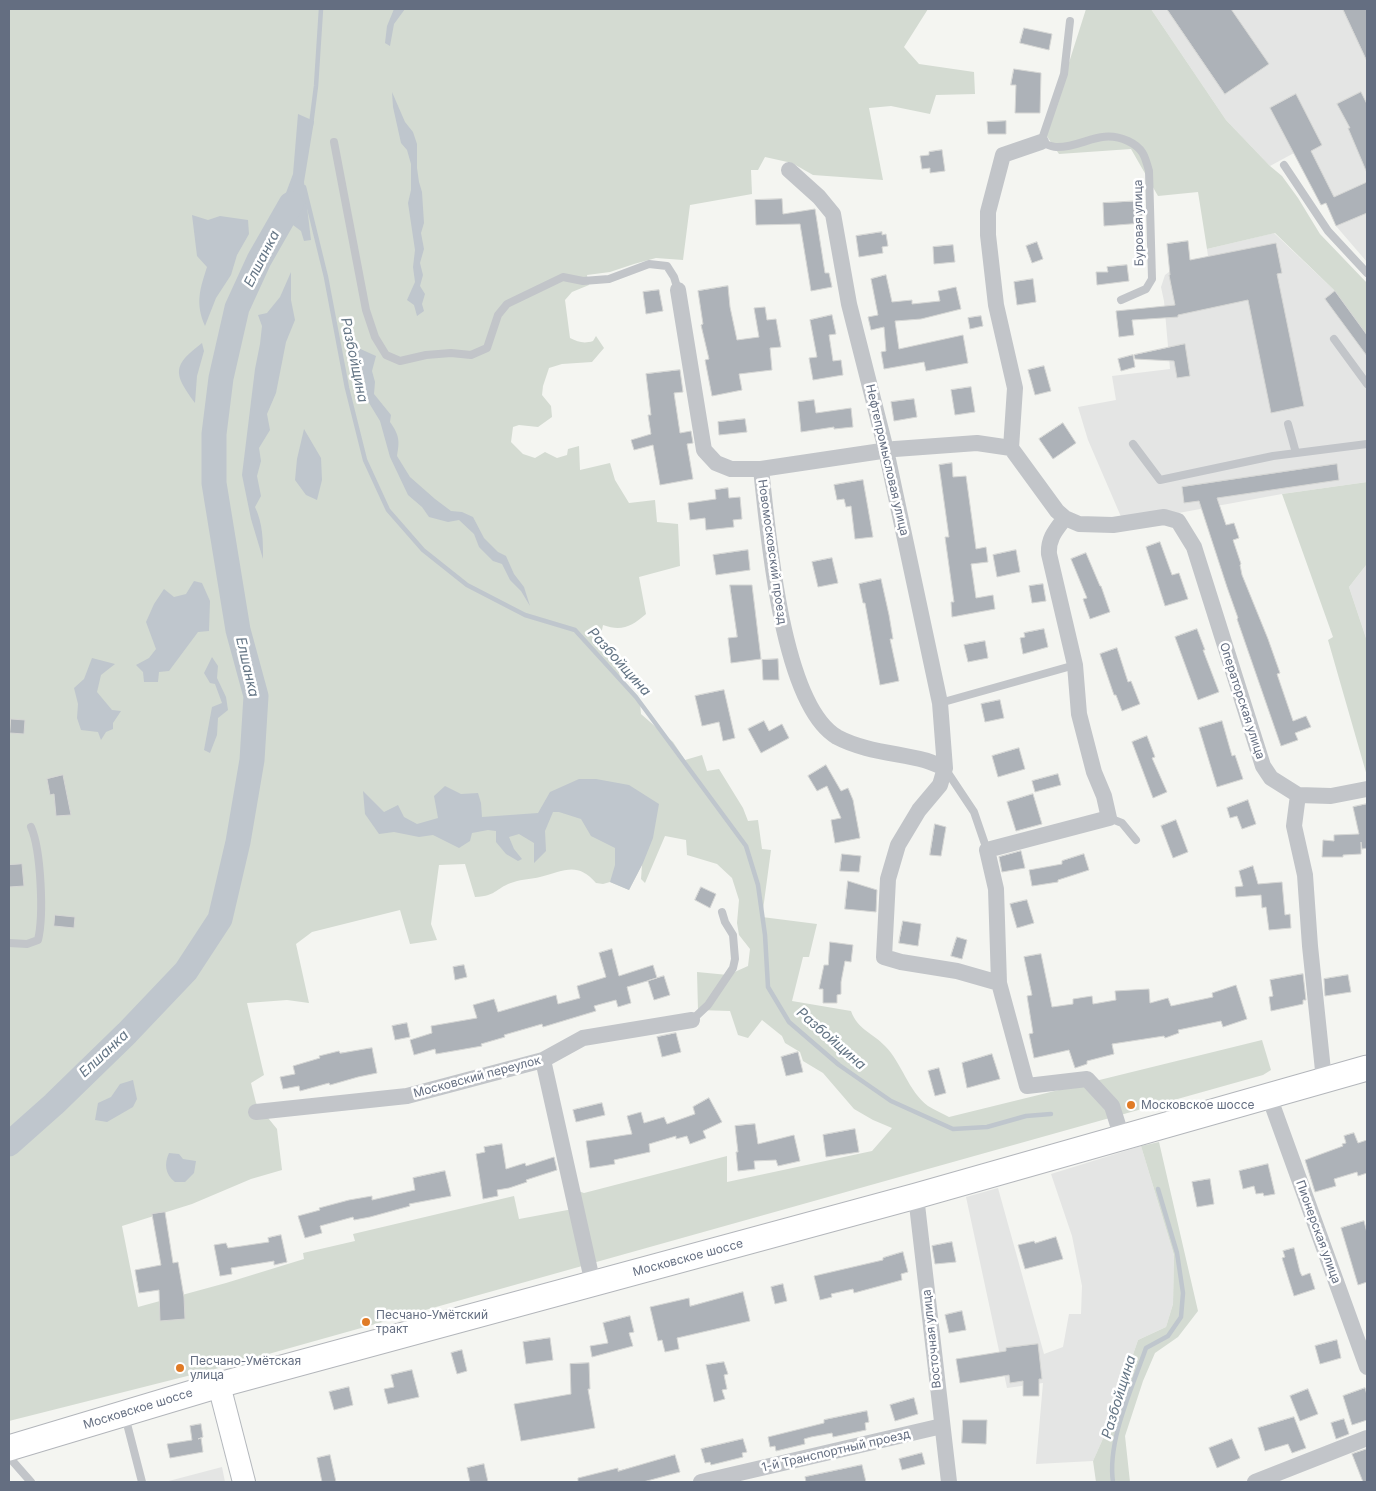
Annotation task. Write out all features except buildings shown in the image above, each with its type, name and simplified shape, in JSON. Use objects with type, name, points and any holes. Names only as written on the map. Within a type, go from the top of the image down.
[{"type":"main road","name":"Московское шоссе","points":[[9,1448],[219,1385],[916,1196],[1367,1068]]},
{"type":"main road","points":[[219,1385],[244,1482]]},
{"type":"street","points":[[1042,142],[1003,155],[988,212],[988,235],[996,305],[1015,388],[1011,448],[1057,511],[1065,518],[1053,533],[1048,544],[1049,554],[1075,665],[1079,714],[1109,818],[987,850],[996,888],[999,983],[1027,1086],[1087,1079],[1112,1106],[1122,1138]]},
{"type":"street","name":"Нефтепромысловая улица","points":[[789,170],[819,197],[833,214],[848,304],[886,450],[940,703],[946,768]]},
{"type":"street","name":"Новомосковский проезд","points":[[678,290],[704,450],[716,463],[731,469],[761,469],[772,565],[784,634],[806,700],[819,721],[836,736],[865,748],[926,761],[946,768]]},
{"type":"street","points":[[761,469],[886,450],[977,443],[1011,448]]},
{"type":"street","name":"Операторская улица","points":[[1065,518],[1079,524],[1104,525],[1164,517],[1178,521],[1194,547],[1262,766],[1271,778],[1298,795]]},
{"type":"street","points":[[946,768],[940,785],[919,810],[898,845],[888,879],[884,957],[902,962],[957,971],[999,983]]},
{"type":"street","points":[[1324,1080],[1310,946],[1306,875],[1294,826],[1298,795],[1331,796],[1367,789]]},
{"type":"street","name":"Московский переулок","points":[[256,1112],[407,1096],[543,1060],[583,1038],[692,1020]]},
{"type":"street","points":[[543,1060],[593,1284]]},
{"type":"street","name":"Пионерская улица","points":[[1269,1096],[1367,1367]]},
{"type":"street","name":"Восточная улица","points":[[916,1196],[949,1482]]},
{"type":"street","name":"1-й Транспортный проезд","points":[[701,1482],[942,1426]]},
{"type":"street","points":[[1255,1482],[1367,1438]]},
{"type":"lane","points":[[1042,142],[1064,74],[1070,21]]},
{"type":"lane","name":"Буровая улица","points":[[1042,142],[1055,147],[1080,143],[1103,136],[1120,137],[1138,146],[1146,158],[1149,171],[1152,279],[1146,289],[1121,300]]},
{"type":"lane","points":[[334,142],[366,310],[375,337],[386,355],[400,361],[442,354],[472,355],[487,348],[498,315],[507,304],[563,278],[583,280],[609,279],[649,264],[667,266],[674,277],[678,290]]},
{"type":"lane","points":[[1284,166],[1328,231],[1367,273]]},
{"type":"lane","points":[[1334,339],[1367,384]]},
{"type":"lane","points":[[1288,424],[1296,453]]},
{"type":"lane","points":[[1132,444],[1160,480],[1273,456],[1367,444]]},
{"type":"lane","points":[[940,703],[1075,665]]},
{"type":"lane","points":[[946,768],[974,812],[987,850]]},
{"type":"lane","points":[[1109,818],[1122,823],[1136,840]]},
{"type":"lane","points":[[9,943],[27,944],[38,940],[42,927],[37,854],[35,837],[31,827]]},
{"type":"lane","points":[[692,1020],[708,1005],[733,968],[735,959],[733,935],[725,922],[722,912]]},
{"type":"lane","points":[[124,1412],[142,1482]]},
{"type":"lane","points":[[9,1457],[31,1482]]},
{"type":"shaded area","points":[[9,9],[928,9],[904,47],[919,64],[974,72],[975,94],[936,95],[930,114],[891,106],[869,108],[883,180],[813,175],[792,163],[765,157],[758,170],[751,170],[752,194],[690,205],[683,260],[656,258],[610,272],[587,275],[589,285],[572,292],[565,300],[570,338],[587,342],[593,341],[596,336],[604,348],[592,362],[562,364],[549,368],[542,395],[551,406],[552,417],[538,427],[519,425],[513,427],[511,442],[523,454],[535,458],[545,452],[557,458],[567,455],[568,449],[579,446],[580,470],[610,463],[615,480],[629,503],[655,500],[657,522],[678,524],[680,566],[639,577],[646,614],[626,627],[616,628],[603,625],[600,640],[603,649],[619,657],[619,673],[623,683],[633,691],[640,703],[641,714],[673,742],[685,760],[702,755],[707,771],[719,769],[743,808],[748,821],[758,820],[762,849],[771,850],[762,917],[817,924],[809,957],[803,957],[792,1001],[851,1011],[858,1023],[891,1053],[921,1100],[949,1117],[1262,1040],[1271,1070],[1263,1075],[215,1369],[9,1421]],"holes":[[[665,836],[686,840],[687,855],[717,864],[732,878],[739,900],[737,923],[739,935],[750,949],[748,966],[728,975],[697,972],[698,1010],[730,1011],[738,1035],[748,1038],[762,1020],[782,1036],[785,1043],[800,1052],[803,1061],[823,1073],[854,1109],[892,1128],[872,1151],[727,1182],[727,1156],[584,1193],[569,1188],[573,1209],[519,1219],[514,1196],[353,1234],[355,1241],[303,1253],[304,1259],[138,1307],[122,1226],[192,1204],[251,1179],[282,1170],[277,1129],[256,1103],[251,1083],[264,1075],[247,1003],[287,1000],[309,1003],[296,944],[312,932],[400,910],[410,944],[437,940],[431,924],[439,865],[465,864],[475,897],[488,895],[517,881],[570,869],[583,872],[596,883],[610,882],[629,890],[642,865],[641,879],[645,883]]]},
{"type":"shaded area","points":[[394,9],[405,9],[394,24],[390,46],[385,43],[387,26]]},
{"type":"shaded area","points":[[1086,9],[1151,9],[1226,120],[1282,176],[1320,234],[1367,283],[1367,335],[1335,291],[1275,233],[1207,249],[1198,192],[1158,196],[1131,149],[1059,154],[1046,135]]},
{"type":"shaded area","points":[[1151,9],[1367,9],[1367,262],[1336,226],[1326,203],[1321,205],[1294,153],[1270,166],[1226,120]]},
{"type":"shaded area","points":[[392,92],[405,122],[413,132],[417,144],[417,168],[422,192],[424,223],[421,233],[424,249],[420,263],[423,275],[420,286],[425,294],[422,304],[424,311],[417,316],[414,305],[407,300],[415,282],[413,267],[415,250],[408,203],[411,190],[411,164],[407,150],[401,143],[393,107]]},
{"type":"shaded area","points":[[298,114],[314,121],[304,182],[311,240],[304,241],[301,231],[293,225],[281,227],[276,234],[271,233],[293,174]]},
{"type":"shaded area","points":[[192,215],[208,220],[220,216],[248,220],[249,234],[237,255],[231,275],[216,298],[205,326],[199,303],[202,282],[207,267],[197,256]]},
{"type":"shaded area","points":[[1274,233],[1335,291],[1367,335],[1367,482],[1282,494],[1173,514],[1122,519],[1088,440],[1078,407],[1116,400],[1112,376],[1170,369],[1161,287],[1165,275],[1174,268],[1197,264],[1208,256],[1207,249]]},
{"type":"shaded area","points":[[291,272],[291,300],[295,320],[286,342],[276,393],[267,414],[270,430],[259,448],[261,461],[257,476],[261,496],[255,507],[263,539],[263,559],[251,519],[242,475],[262,326],[258,315],[267,313],[280,297]]},
{"type":"shaded area","points":[[202,343],[204,351],[197,376],[195,403],[183,384],[179,370],[185,358]]},
{"type":"shaded area","points":[[356,347],[376,356],[372,371],[375,382],[374,394],[391,415],[390,422],[398,438],[397,456],[410,477],[451,511],[462,512],[473,517],[484,538],[498,552],[506,556],[514,574],[524,587],[530,606],[521,591],[510,580],[502,564],[493,561],[479,547],[474,534],[459,520],[448,522],[429,517],[422,507],[408,495],[390,457],[380,421],[366,398],[365,382]]},
{"type":"shaded area","points":[[304,429],[321,458],[322,480],[317,500],[306,495],[295,480],[297,459]]},
{"type":"shaded area","points":[[1367,482],[1367,564],[1349,587],[1367,641],[1367,776],[1328,640],[1333,637],[1282,494]]},
{"type":"shaded area","points":[[1367,564],[1367,641],[1349,587]]},
{"type":"shaded area","points":[[194,581],[202,583],[210,601],[209,631],[198,632],[169,671],[159,672],[158,682],[144,682],[143,672],[136,665],[149,658],[156,649],[146,622],[154,604],[164,589],[174,597],[186,594]]},
{"type":"shaded area","points":[[212,657],[218,666],[217,678],[226,697],[228,710],[218,718],[217,735],[210,753],[204,750],[212,707],[222,703],[215,684],[210,683],[204,673]]},
{"type":"shaded area","points":[[92,658],[115,664],[101,675],[97,692],[112,710],[121,711],[113,723],[113,729],[106,732],[101,740],[98,732],[81,730],[77,718],[78,704],[74,688],[84,679]]},
{"type":"shaded area","points":[[579,779],[596,779],[629,785],[659,804],[653,838],[629,890],[610,882],[615,865],[615,848],[591,836],[581,819],[559,812],[553,812],[545,831],[546,851],[534,863],[534,843],[519,834],[509,837],[514,849],[522,859],[518,861],[506,854],[496,842],[496,831],[488,830],[472,833],[470,841],[459,848],[433,835],[419,837],[394,832],[379,834],[365,814],[363,791],[384,812],[398,805],[404,817],[417,824],[438,818],[434,796],[445,786],[461,794],[478,793],[482,817],[538,813],[550,792]]},
{"type":"shaded area","points":[[133,1080],[137,1099],[133,1107],[107,1122],[95,1120],[98,1103],[111,1097],[120,1084]]},
{"type":"shaded area","points":[[1159,1142],[1198,1311],[1178,1337],[1155,1353],[1143,1381],[1125,1436],[1130,1482],[1096,1482],[1093,1461],[1109,1425],[1138,1340],[1166,1327],[1173,1304],[1174,1255],[1141,1146]]},
{"type":"shaded area","points":[[1141,1146],[1174,1255],[1173,1304],[1166,1327],[1138,1340],[1109,1425],[1093,1461],[1036,1464],[1043,1383],[1007,1388],[966,1197],[998,1188],[1044,1354],[1063,1347],[1069,1314],[1081,1314],[1082,1286],[1072,1236],[1051,1174]]},
{"type":"shaded area","points":[[169,1153],[179,1154],[183,1159],[196,1161],[194,1173],[185,1182],[175,1182],[169,1176],[166,1161]]},
{"type":"shaded area","points":[[222,1467],[225,1482],[165,1482]]},
{"type":"waterway","name":"Разбойщина","points":[[311,125],[316,86],[321,9]]},
{"type":"waterway","name":"Разбойщина","points":[[304,187],[326,277],[347,388],[365,460],[388,510],[423,550],[467,585],[525,615],[575,630],[636,697],[746,846],[758,885],[765,935],[768,987],[789,1022],[839,1065],[891,1101],[953,1129],[987,1127],[1026,1116],[1051,1114]]},
{"type":"waterway","name":"Елшанка","points":[[9,1144],[54,1104],[127,1033],[186,971],[220,919],[238,842],[252,760],[256,696],[238,630],[214,483],[214,434],[221,378],[237,308],[259,260],[291,204]]},
{"type":"waterway","name":"Разбойщина","points":[[1113,1482],[1112,1466],[1117,1432],[1146,1348],[1168,1336],[1181,1317],[1183,1293],[1177,1253],[1158,1189]]},
{"type":"place","name":"Московское шоссе","points":[[1131,1105]]},
{"type":"place","name":"Песчано-Умётский тракт","points":[[366,1322]]},
{"type":"place","name":"Песчано-Умётская улица","points":[[180,1368]]}]
